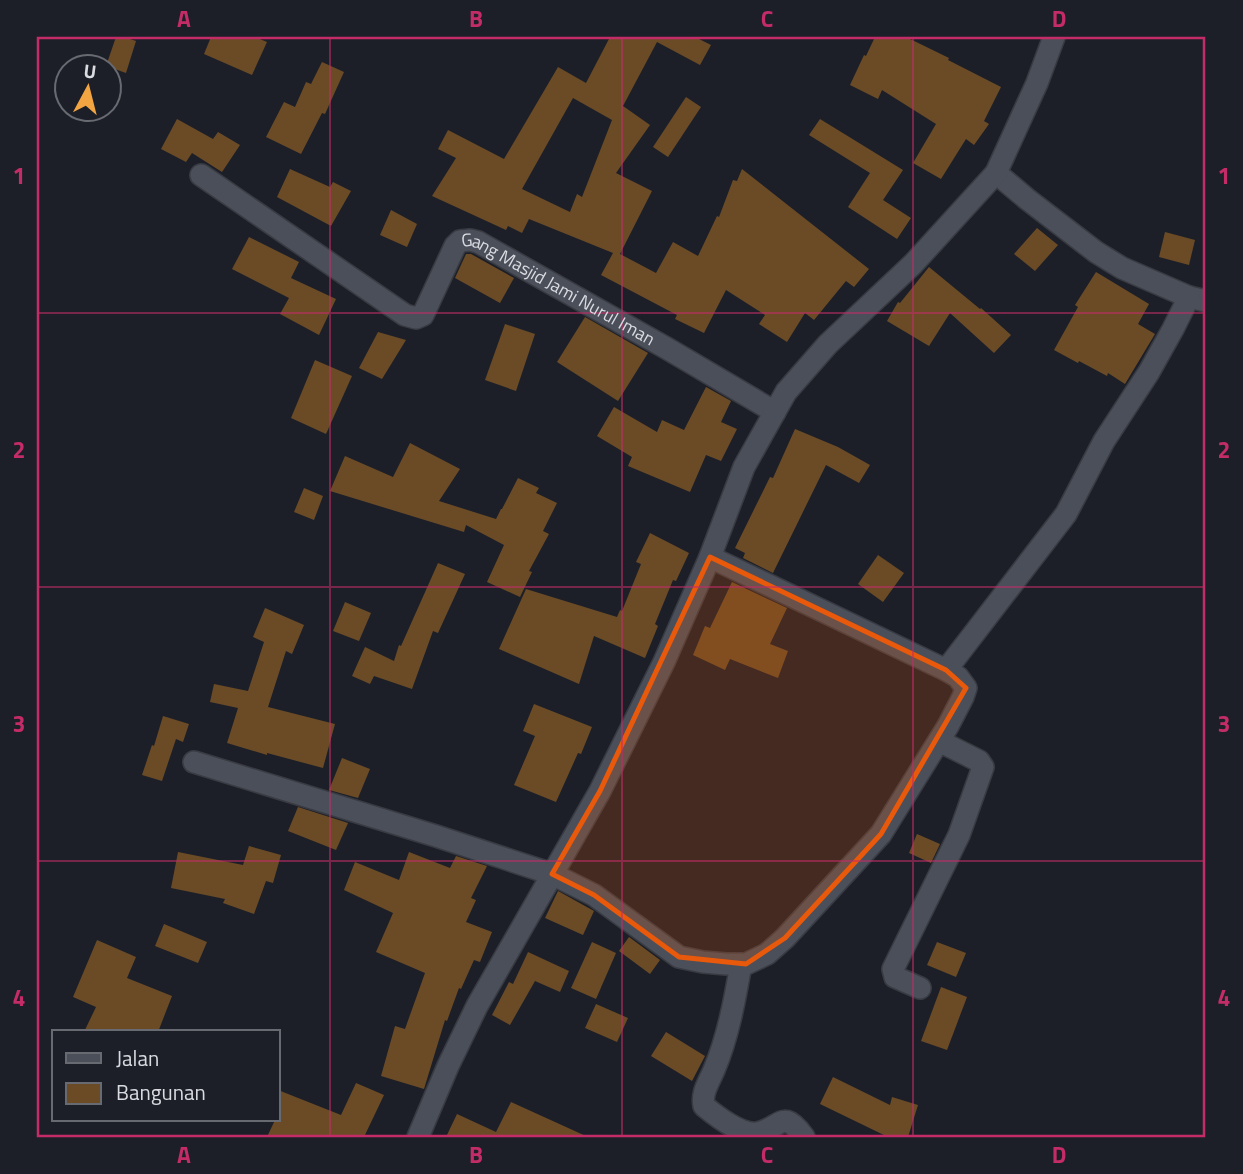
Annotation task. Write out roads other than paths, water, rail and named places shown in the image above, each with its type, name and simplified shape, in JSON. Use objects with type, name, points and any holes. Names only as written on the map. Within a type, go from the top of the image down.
[{"type":"street","points":[[418,1137],[477,1006],[600,791],[663,662],[710,557],[744,467],[786,392],[828,344],[913,264],[996,173],[1037,83],[1054,37]]},
{"type":"street","points":[[946,670],[1066,514],[1104,442],[1173,329],[1198,299],[1122,268],[1096,252],[996,173]]},
{"type":"street","name":"Gang Masjid Jami Nurul Iman","points":[[201,175],[405,315],[416,318],[424,315],[460,240],[478,242],[657,342],[775,412]]},
{"type":"street","points":[[194,762],[552,874],[594,895],[679,957],[703,962],[746,964],[767,954],[785,938],[881,834],[939,741],[966,688],[958,677],[946,670],[710,557]]},
{"type":"street","points":[[920,988],[895,977],[893,969],[959,835],[983,767],[979,761],[939,741]]},
{"type":"street","points":[[741,964],[724,1040],[702,1100],[704,1106],[746,1132],[757,1133],[789,1122],[795,1125],[804,1137]]}]
